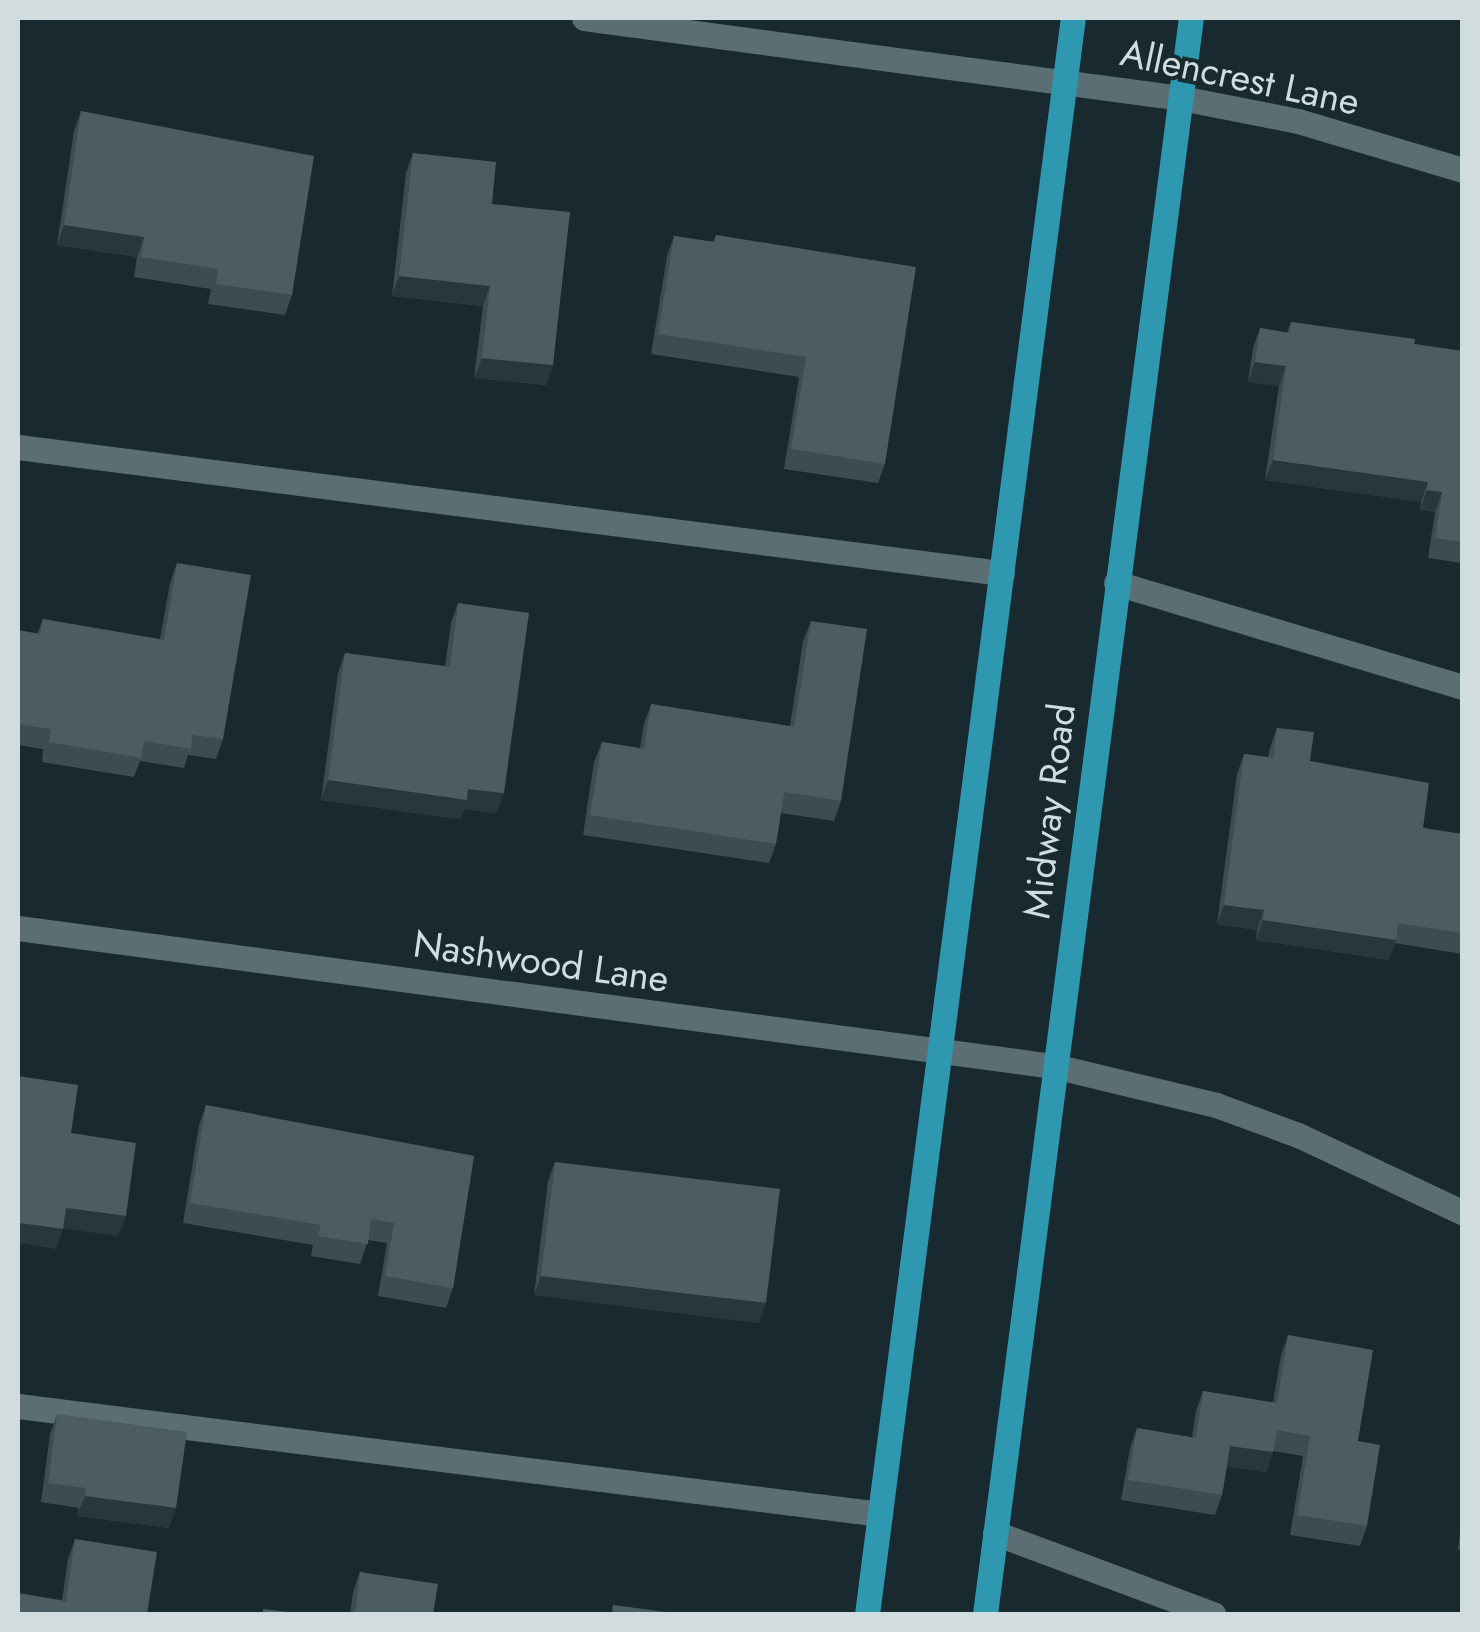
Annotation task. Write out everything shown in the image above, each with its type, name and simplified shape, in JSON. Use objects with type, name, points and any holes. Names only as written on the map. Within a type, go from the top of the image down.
[{"type":"main road","name":"Midway Road","points":[[867,1614],[1073,18]]},
{"type":"main road","name":"Midway Road","points":[[985,1614],[1191,18]]},
{"type":"street","name":"Allencrest Lane","points":[[584,18],[1181,98],[1298,122],[1462,170]]},
{"type":"street","points":[[18,447],[1002,573]]},
{"type":"street","points":[[1116,583],[1462,687]]},
{"type":"street","name":"Nashwood Lane","points":[[18,928],[1054,1066],[1216,1106],[1282,1129],[1462,1212]]},
{"type":"street","points":[[18,1406],[880,1514]]},
{"type":"street","points":[[995,1533],[1213,1614]]},
{"type":"building","points":[[81,111],[314,156],[292,295],[216,284],[218,269],[141,257],[144,237],[64,225]]},
{"type":"building","points":[[413,153],[496,162],[492,204],[570,212],[553,365],[482,358],[490,286],[399,276]]},
{"type":"building","points":[[716,235],[916,267],[885,464],[791,449],[806,357],[658,334],[674,236],[715,242]]},
{"type":"building","points":[[1291,322],[1415,339],[1414,344],[1462,351],[1462,542],[1435,538],[1442,492],[1427,490],[1428,482],[1273,460],[1286,366],[1255,362],[1260,328],[1290,333]]},
{"type":"building","points":[[177,563],[251,575],[223,739],[192,735],[191,749],[144,741],[141,758],[49,742],[51,729],[18,724],[18,630],[40,634],[43,619],[164,640]]},
{"type":"building","points":[[458,603],[529,613],[504,793],[468,789],[467,800],[328,780],[345,653],[450,667]]},
{"type":"building","points":[[811,621],[867,629],[841,801],[784,792],[776,844],[590,815],[602,742],[644,749],[651,704],[794,727]]},
{"type":"building","points":[[1277,728],[1314,732],[1310,761],[1429,783],[1423,828],[1462,834],[1462,933],[1398,923],[1396,940],[1263,920],[1264,910],[1224,905],[1244,754],[1273,758]]},
{"type":"building","points":[[18,1076],[78,1085],[71,1133],[136,1143],[126,1216],[66,1208],[63,1229],[18,1223]]},
{"type":"building","points":[[206,1105],[474,1156],[453,1288],[385,1276],[394,1223],[371,1219],[368,1244],[318,1236],[321,1225],[190,1203]]},
{"type":"building","points":[[555,1162],[780,1189],[766,1303],[541,1276]]},
{"type":"building","points":[[1288,1335],[1373,1350],[1358,1441],[1380,1445],[1367,1526],[1297,1515],[1310,1436],[1277,1430],[1273,1452],[1230,1446],[1222,1495],[1128,1480],[1137,1428],[1196,1438],[1203,1391],[1277,1403]]},
{"type":"building","points":[[57,1414],[187,1432],[176,1508],[85,1496],[86,1488],[48,1483]]},
{"type":"building","points":[[75,1539],[157,1552],[147,1614],[18,1614],[18,1593],[66,1601]]},
{"type":"building","points":[[360,1572],[438,1584],[433,1614],[355,1614]]},
{"type":"building","points":[[613,1605],[681,1614],[612,1614]]},
{"type":"building","points":[[263,1609],[306,1614],[263,1614]]}]
